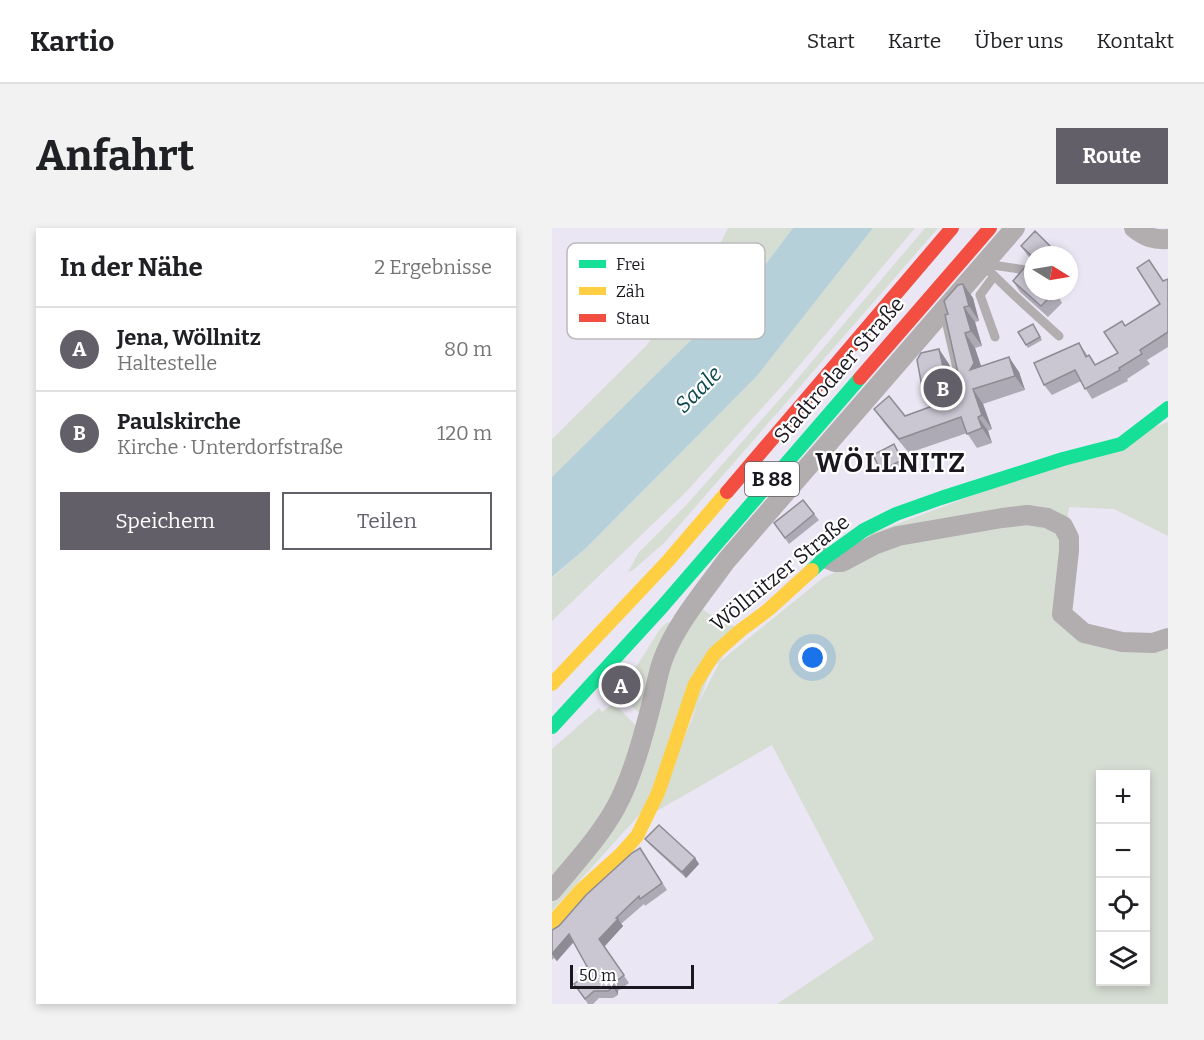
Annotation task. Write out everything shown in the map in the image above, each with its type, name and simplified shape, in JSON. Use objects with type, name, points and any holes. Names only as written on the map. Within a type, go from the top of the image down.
[{"type":"main road","name":"Stadtrodaer Straße","points":[[552,684],[667,562],[952,228]]},
{"type":"main road","name":"Stadtrodaer Straße","points":[[552,727],[663,607],[990,228]]},
{"type":"main road","name":"Wöllnitzer Straße","points":[[552,923],[580,891],[621,854],[637,836],[655,801],[695,684],[714,654],[768,610],[825,558],[864,530],[896,514],[1063,459],[1121,444],[1168,408]]},
{"type":"street","points":[[552,891],[601,830],[616,806],[646,726],[662,664],[670,644],[689,613],[733,552],[943,309],[988,270],[1015,228]]},
{"type":"street","points":[[1134,228],[1145,236],[1158,240],[1168,239]]},
{"type":"street","points":[[825,558],[842,562],[876,544],[898,536],[1002,518],[1027,515],[1047,518],[1063,526],[1069,538],[1062,614],[1084,633],[1122,642],[1153,643],[1168,638]]},
{"type":"lane","points":[[988,270],[1024,271]]},
{"type":"lane","points":[[988,270],[1059,336]]},
{"type":"lane","points":[[988,270],[980,295],[994,337]]},
{"type":"lane","points":[[943,309],[966,407]]},
{"type":"shaded area","points":[[728,228],[793,228],[765,265],[765,243],[721,243]]},
{"type":"shaded area","points":[[873,228],[915,228],[782,386],[685,493],[552,621],[552,578],[585,549],[757,376]]},
{"type":"shaded area","points":[[925,228],[938,228],[664,543],[628,572],[639,552],[690,501]]},
{"type":"shaded area","points":[[651,339],[692,339],[552,477],[552,439]]},
{"type":"shaded area","points":[[1168,422],[1168,536],[1114,509],[1069,507],[1055,615],[1168,646],[1168,1004],[777,1004],[874,939],[772,745],[655,812],[712,668],[823,578],[846,567],[868,535]]},
{"type":"shaded area","points":[[699,607],[725,624],[738,627],[641,813],[552,911],[552,900],[602,835],[668,656]]},
{"type":"shaded area","points":[[677,619],[643,716],[613,689],[638,664],[660,629]]},
{"type":"shaded area","points":[[614,703],[638,728],[614,798],[572,858],[552,875],[552,749],[599,708],[602,712]]},
{"type":"water","name":"Saale","points":[[793,228],[873,228],[757,376],[585,549],[552,577],[552,477],[692,339],[765,339],[765,265]]},
{"type":"building","points":[[1035,231],[1050,246],[1024,246],[1024,249],[1021,246]]},
{"type":"building","points":[[1149,260],[1163,281],[1168,279],[1168,332],[1140,350],[1142,354],[1119,368],[1120,370],[1085,389],[1075,370],[1044,385],[1034,363],[1079,343],[1086,357],[1089,355],[1095,365],[1118,353],[1104,332],[1122,321],[1125,326],[1160,304],[1137,268]]},
{"type":"building","points":[[1024,268],[1024,291],[1013,281]]},
{"type":"building","points":[[963,284],[969,306],[964,307],[971,331],[965,333],[974,363],[970,370],[1009,357],[1015,376],[973,389],[982,415],[978,417],[982,428],[967,434],[961,417],[899,439],[874,409],[889,396],[905,416],[938,404],[923,392],[917,360],[921,353],[939,349],[949,394],[954,399],[961,397],[962,391],[944,301],[958,285]]},
{"type":"building","points":[[1034,300],[1047,300],[1041,306]]},
{"type":"building","points":[[1033,324],[1040,337],[1026,345],[1018,332]]},
{"type":"building","points":[[894,444],[902,460],[881,471],[873,455]]},
{"type":"building","points":[[803,500],[814,514],[785,538],[774,523]]},
{"type":"building","points":[[659,825],[695,858],[682,872],[645,839]]},
{"type":"building","points":[[640,848],[662,883],[640,899],[639,896],[616,918],[618,919],[599,939],[624,975],[608,991],[594,991],[585,999],[574,984],[590,972],[569,934],[552,954],[552,930],[559,926],[586,895]]},
{"type":"traffic: fast","points":[[552,727],[662,607],[860,378]]},
{"type":"traffic: fast","points":[[812,570],[864,530],[896,514],[1063,459],[1121,444],[1168,408]]},
{"type":"traffic: slow","points":[[552,684],[667,562],[727,492]]},
{"type":"traffic: slow","points":[[552,923],[580,891],[621,854],[637,836],[658,793],[695,684],[714,654],[812,570]]},
{"type":"traffic: jam","points":[[727,492],[952,228]]},
{"type":"traffic: jam","points":[[860,378],[990,228]]},
{"type":"place","name":"Paulskirche","points":[[943,388]]},
{"type":"place","name":"Jena, Wöllnitz","points":[[621,685]]},
{"type":"district","name":"WÖLLNITZ","points":[[891,463]]}]
